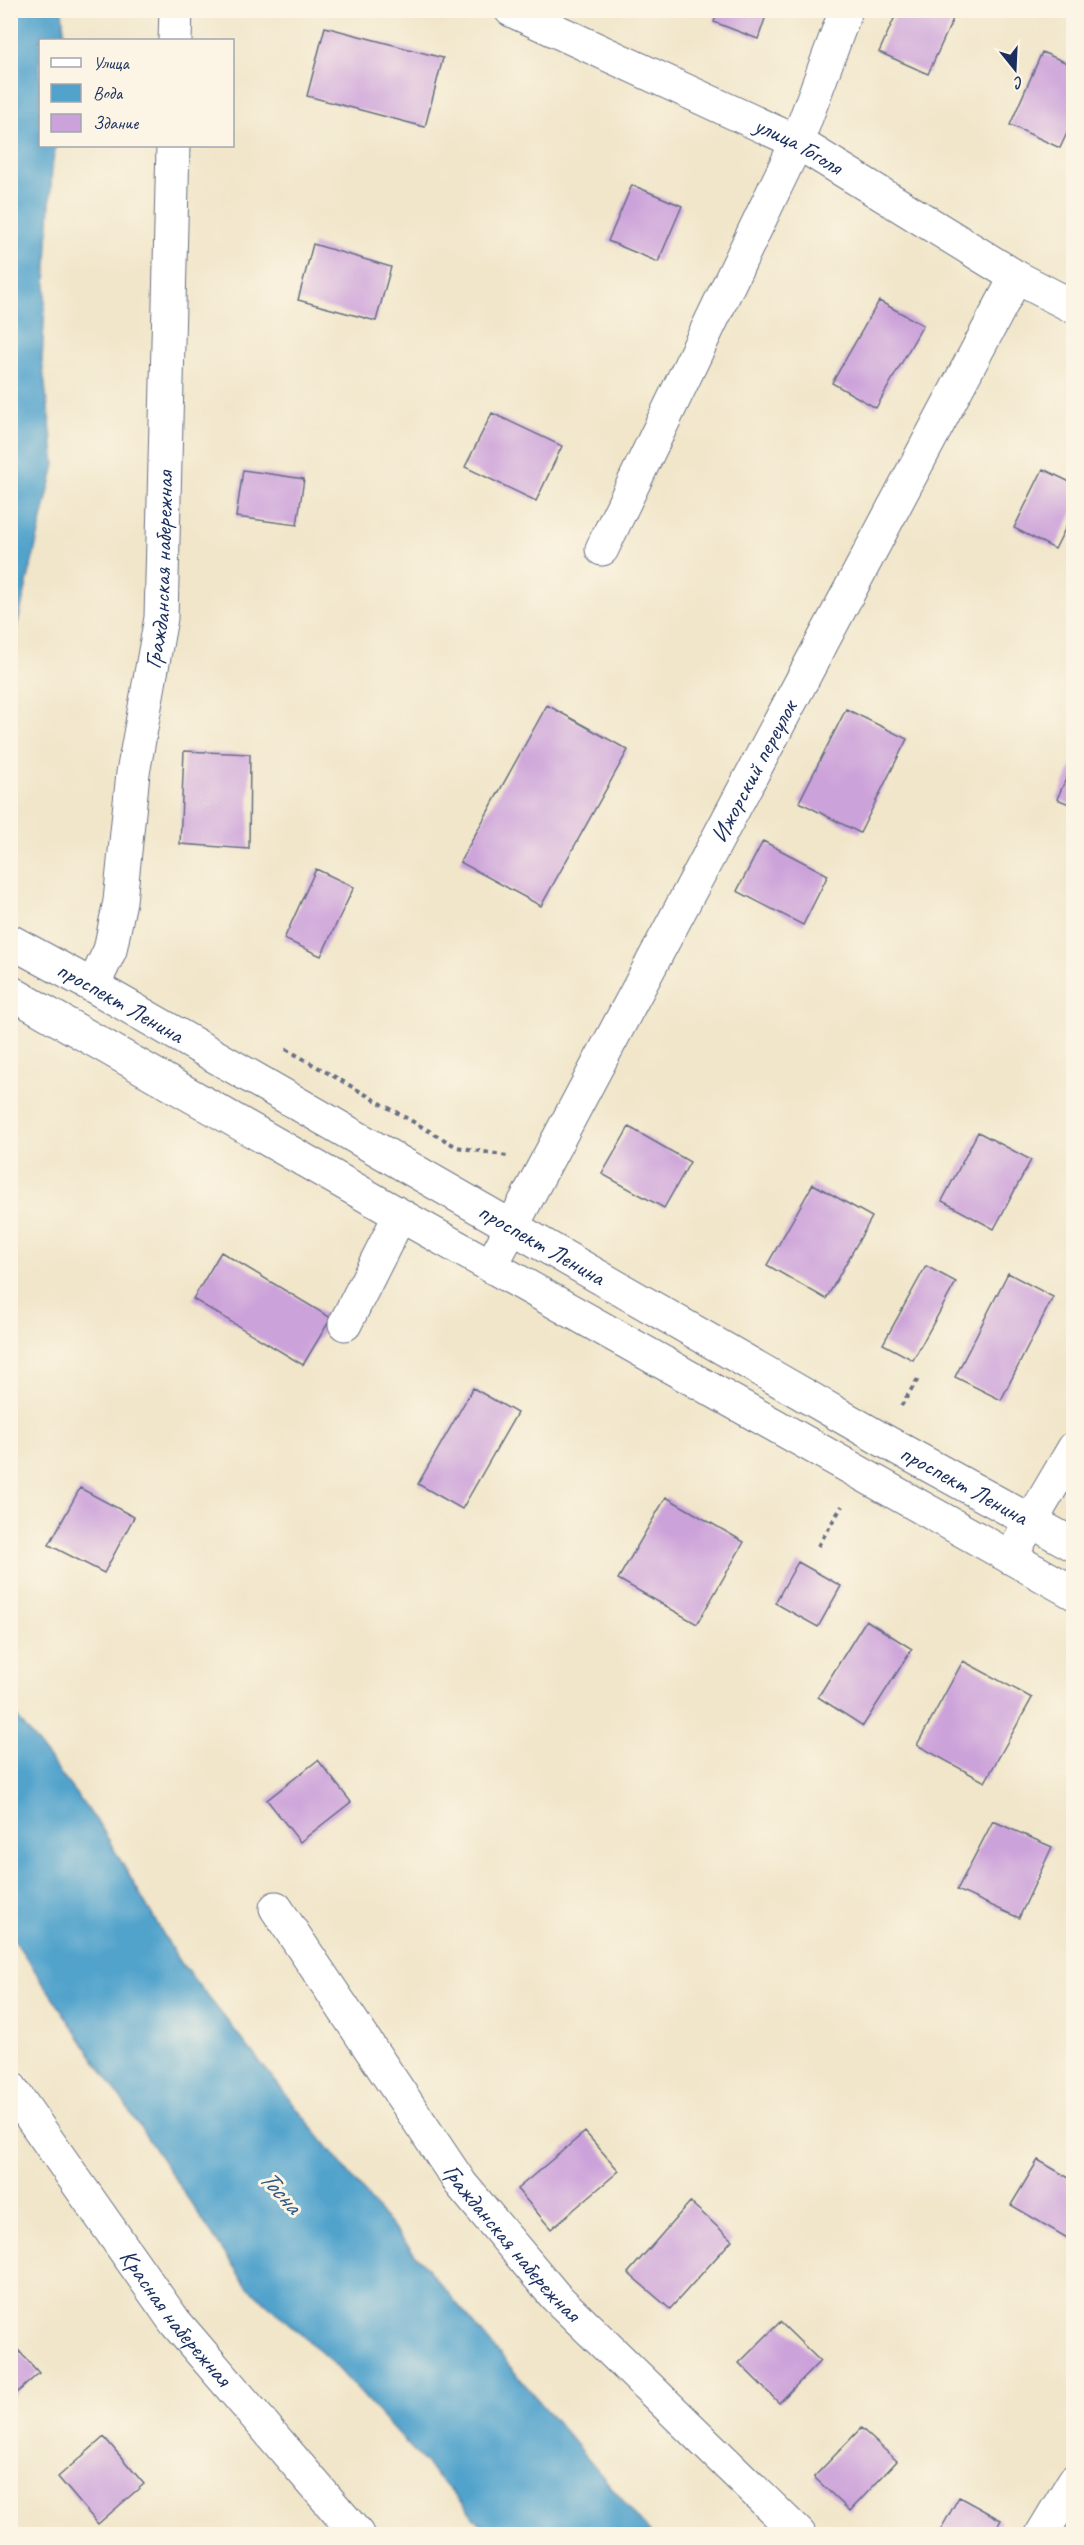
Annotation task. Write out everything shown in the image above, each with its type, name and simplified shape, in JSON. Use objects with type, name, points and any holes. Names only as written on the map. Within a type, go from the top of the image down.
[{"type":"street","points":[[175,39],[176,10]]},
{"type":"street","name":"улица Гоголя","points":[[511,10],[797,142],[1016,277],[1074,307]]},
{"type":"street","points":[[602,549],[797,142],[846,10]]},
{"type":"street","name":"Гражданская набережная","points":[[93,986],[110,950],[120,901],[133,773],[161,618],[173,147]]},
{"type":"street","name":"Ижорский переулок","points":[[491,1266],[1016,277]]},
{"type":"street","name":"проспект Ленина","points":[[22,947],[871,1433],[1074,1545]]},
{"type":"street","name":"проспект Ленина","points":[[11,993],[400,1215],[1074,1593]]},
{"type":"street","points":[[345,1324],[400,1215]]},
{"type":"street","points":[[1010,1557],[1074,1448]]},
{"type":"street","name":"Гражданская набережная","points":[[276,1908],[468,2193],[555,2296],[799,2535]]},
{"type":"street","name":"Красная набережная","points":[[10,2087],[175,2322],[357,2535]]},
{"type":"street","points":[[1042,2535],[1074,2481]]},
{"type":"path","points":[[284,1048],[457,1147],[545,1163]]},
{"type":"path","points":[[900,1408],[918,1379]]},
{"type":"path","points":[[818,1546],[843,1503]]},
{"type":"water","points":[[11,10],[62,11],[65,39],[39,39],[39,147],[56,147],[52,165],[42,361],[55,464],[11,651]]},
{"type":"water","name":"Тосна","points":[[11,1709],[101,1827],[177,1958],[378,2210],[651,2534],[490,2534],[332,2362],[246,2285],[11,1935]]},
{"type":"building","points":[[718,10],[768,10],[758,39],[714,22]]},
{"type":"building","points":[[898,10],[957,10],[928,74],[879,52]]},
{"type":"building","points":[[325,27],[443,58],[425,127],[307,96]]},
{"type":"building","points":[[1042,52],[1074,66],[1074,118],[1060,148],[1010,125]]},
{"type":"building","points":[[632,185],[682,206],[658,262],[608,241]]},
{"type":"building","points":[[313,244],[391,267],[376,321],[298,300]]},
{"type":"building","points":[[879,301],[923,325],[876,408],[832,383]]},
{"type":"building","points":[[492,413],[562,446],[536,501],[465,467]]},
{"type":"building","points":[[1043,469],[1074,484],[1074,511],[1055,549],[1014,528]]},
{"type":"building","points":[[243,470],[304,479],[297,525],[236,517]]},
{"type":"building","points":[[547,705],[628,750],[541,906],[460,862]]},
{"type":"building","points":[[846,709],[907,739],[860,833],[799,802]]},
{"type":"building","points":[[184,751],[250,754],[249,849],[180,844]]},
{"type":"building","points":[[1074,761],[1074,806],[1057,799]]},
{"type":"building","points":[[763,841],[828,875],[803,925],[737,891]]},
{"type":"building","points":[[316,869],[354,887],[321,956],[284,939]]},
{"type":"building","points":[[629,1127],[690,1162],[664,1208],[602,1174]]},
{"type":"building","points":[[978,1132],[1031,1160],[994,1229],[942,1201]]},
{"type":"building","points":[[813,1184],[872,1217],[826,1299],[767,1265]]},
{"type":"building","points":[[221,1252],[331,1318],[303,1365],[193,1299]]},
{"type":"building","points":[[926,1266],[956,1282],[913,1360],[883,1344]]},
{"type":"building","points":[[1008,1273],[1053,1297],[1001,1400],[955,1377]]},
{"type":"building","points":[[473,1388],[517,1413],[462,1509],[418,1484]]},
{"type":"building","points":[[80,1488],[134,1517],[104,1573],[49,1545]]},
{"type":"building","points":[[666,1497],[744,1542],[697,1624],[618,1579]]},
{"type":"building","points":[[798,1562],[841,1586],[818,1627],[775,1603]]},
{"type":"building","points":[[866,1620],[912,1649],[863,1726],[818,1697]]},
{"type":"building","points":[[963,1661],[1032,1698],[985,1782],[917,1745]]},
{"type":"building","points":[[318,1760],[351,1802],[300,1842],[267,1800]]},
{"type":"building","points":[[993,1821],[1052,1847],[1019,1918],[957,1890]]},
{"type":"building","points":[[585,2132],[619,2171],[551,2229],[517,2189]]},
{"type":"building","points":[[1038,2160],[1074,2181],[1074,2242],[1011,2205]]},
{"type":"building","points":[[690,2202],[732,2240],[670,2309],[628,2273]]},
{"type":"building","points":[[780,2322],[820,2361],[779,2403],[739,2363]]},
{"type":"building","points":[[10,2341],[39,2373],[10,2399]]},
{"type":"building","points":[[861,2428],[897,2461],[850,2511],[814,2477]]},
{"type":"building","points":[[104,2437],[144,2484],[98,2524],[58,2477]]},
{"type":"building","points":[[959,2497],[1001,2520],[993,2534],[938,2534]]}]
